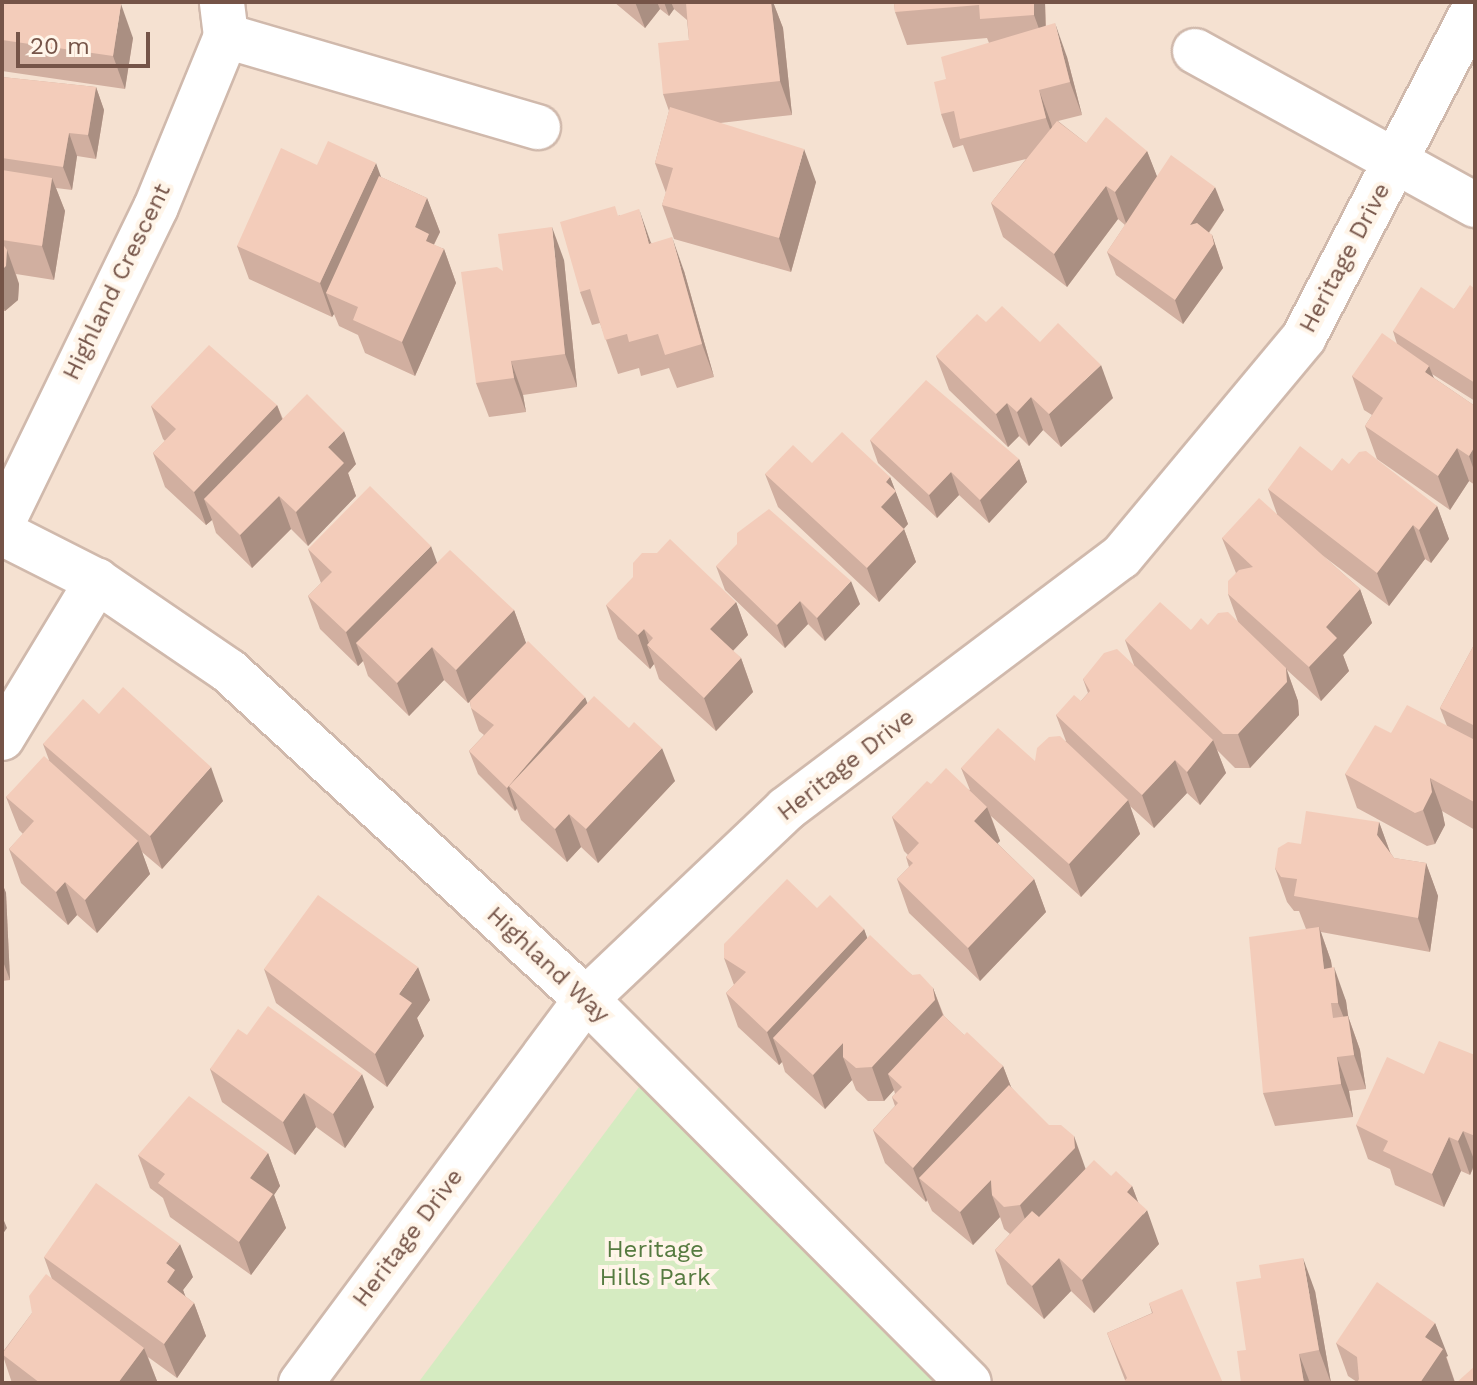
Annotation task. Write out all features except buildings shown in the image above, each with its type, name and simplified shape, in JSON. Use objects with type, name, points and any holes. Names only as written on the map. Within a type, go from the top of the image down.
[{"type":"street","name":"Heritage Drive","points":[[301,1383],[586,999],[786,809],[1121,557],[1304,337],[1475,7]]},
{"type":"street","name":"Highland Crescent","points":[[2,524],[156,207],[224,19],[538,127]]},
{"type":"street","name":"Heritage Drive","points":[[1195,51],[1395,162]]},
{"type":"street","points":[[1395,162],[1475,205]]},
{"type":"street","name":"Highland Way","points":[[2,533],[97,581],[229,671],[586,999],[969,1383]]},
{"type":"street","points":[[2,738],[97,581]]},
{"type":"shaded area","points":[[2,2],[1475,2],[1475,1383],[2,1383]]},
{"type":"green space","name":"Heritage Hills Park","points":[[639,1087],[957,1383],[418,1383]]}]
